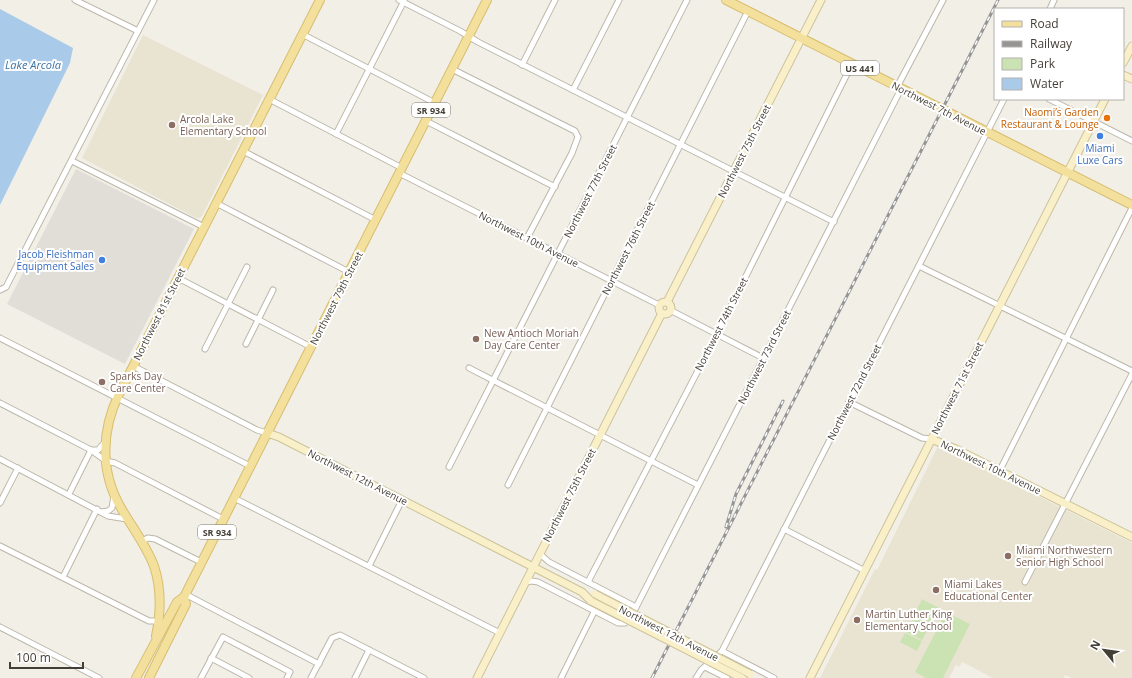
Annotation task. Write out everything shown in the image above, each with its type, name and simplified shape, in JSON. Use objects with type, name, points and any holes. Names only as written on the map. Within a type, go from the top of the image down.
[{"type":"main road","name":"Northwest 81st Street","points":[[154,642],[159,621],[160,597],[157,580],[152,562],[142,541],[114,495],[108,478],[105,442],[110,415],[133,366],[320,0]]},
{"type":"main road","name":"Northwest 79th Street","points":[[136,678],[176,602],[185,595],[487,0]]},
{"type":"main road","name":"Northwest 7th Avenue","points":[[726,0],[1066,172],[1132,207]]},
{"type":"main road","name":"Northwest 79th Street","points":[[149,678],[186,604],[185,595]]},
{"type":"street","points":[[75,0],[138,31]]},
{"type":"street","points":[[87,6],[90,0]]},
{"type":"street","points":[[1,290],[6,287],[154,0]]},
{"type":"street","points":[[522,65],[555,0]]},
{"type":"street","points":[[573,90],[619,0]]},
{"type":"street","name":"Northwest 77th Street","points":[[449,467],[687,0]]},
{"type":"street","name":"Northwest 75th Street","points":[[667,302],[821,0]]},
{"type":"street","name":"Northwest 73rd Street","points":[[625,623],[630,619],[834,222],[943,0]]},
{"type":"street","points":[[336,134],[403,1],[522,65],[834,222]]},
{"type":"street","name":"Northwest 76th Street","points":[[508,485],[748,11]]},
{"type":"street","points":[[302,34],[435,103]]},
{"type":"street","points":[[1124,61],[1132,46]]},
{"type":"street","name":"Northwest 74th Street","points":[[588,582],[650,460],[717,334],[852,64]]},
{"type":"street","points":[[452,69],[575,131],[578,137],[555,187],[527,238]]},
{"type":"street","name":"Northwest 10th Avenue","points":[[269,99],[527,238],[659,305]]},
{"type":"street","name":"Northwest 72nd Street","points":[[696,678],[722,651],[1003,100]]},
{"type":"street","points":[[1051,100],[1132,141]]},
{"type":"street","name":"Northwest 71st Street","points":[[810,678],[1104,100]]},
{"type":"street","points":[[426,121],[555,187]]},
{"type":"street","points":[[243,151],[376,220]]},
{"type":"street","points":[[72,160],[204,227]]},
{"type":"street","points":[[216,203],[349,272]]},
{"type":"street","points":[[1000,470],[1132,207]]},
{"type":"street","points":[[919,266],[1132,371]]},
{"type":"street","points":[[205,349],[247,267]]},
{"type":"street","points":[[178,278],[311,348]]},
{"type":"street","points":[[246,344],[273,290]]},
{"type":"street","points":[[662,302],[667,302],[670,306],[670,310],[666,313],[662,313],[659,305],[662,302]]},
{"type":"street","points":[[670,310],[763,358]]},
{"type":"street","name":"Northwest 75th Street","points":[[477,678],[662,313]]},
{"type":"street","points":[[0,338],[250,466]]},
{"type":"street","name":"Northwest 12th Avenue","points":[[133,366],[257,430],[279,437],[582,592],[753,676]]},
{"type":"street","points":[[469,368],[698,485]]},
{"type":"street","points":[[1025,582],[1132,374]]},
{"type":"street","name":"Northwest 10th Avenue","points":[[849,402],[922,438],[939,441],[1000,470],[1132,537]]},
{"type":"street","points":[[0,403],[91,450],[106,461],[115,463],[223,519]]},
{"type":"street","points":[[91,450],[98,450],[105,442]]},
{"type":"street","points":[[69,494],[91,450]]},
{"type":"street","points":[[0,459],[69,494],[108,516],[128,519]]},
{"type":"street","points":[[0,503],[18,468]]},
{"type":"street","points":[[99,510],[108,511],[112,508],[114,495]]},
{"type":"street","points":[[234,498],[500,633]]},
{"type":"street","points":[[369,566],[402,500]]},
{"type":"street","points":[[63,576],[99,510]]},
{"type":"street","points":[[784,529],[866,570]]},
{"type":"street","points":[[142,541],[155,538],[201,562]]},
{"type":"street","points":[[0,546],[63,576],[149,621],[159,621]]},
{"type":"street","name":"Northwest 12th Avenue","points":[[540,554],[548,562],[636,607]]},
{"type":"street","name":"Northwest 12th Avenue","points":[[525,582],[538,582],[594,612],[618,623],[625,623]]},
{"type":"street","points":[[185,595],[319,664]]},
{"type":"street","name":"Northwest 12th Avenue","points":[[593,597],[742,678]]},
{"type":"street","points":[[561,678],[594,612]]},
{"type":"street","points":[[0,628],[99,678]]},
{"type":"street","points":[[311,678],[335,635],[340,635],[424,678]]},
{"type":"street","points":[[201,678],[223,636],[290,672],[287,678]]},
{"type":"street","points":[[355,678],[369,650]]},
{"type":"street","name":"Northwest 12th Avenue","points":[[722,651],[774,678]]},
{"type":"street","points":[[211,658],[249,678]]},
{"type":"street","name":"Northwest 12th Avenue","points":[[705,667],[727,678]]},
{"type":"shaded area","name":"Arcola Lake Elementary School","points":[[143,35],[263,95],[202,216],[199,218],[196,218],[82,158]]},
{"type":"shaded area","points":[[76,169],[194,229],[125,364],[7,304]]},
{"type":"shaded area","name":"Miami Northwestern Senior High School","points":[[938,446],[1132,543],[1132,678],[1072,678],[1065,675],[1064,678],[993,678],[962,662],[959,667],[956,665],[949,678],[820,678],[875,569],[877,570]]},
{"type":"green space","points":[[922,599],[939,608],[934,618],[917,609]]},
{"type":"green space","points":[[917,610],[933,619],[928,629],[912,620]]},
{"type":"green space","points":[[946,612],[970,624],[943,678],[926,678],[915,672]]},
{"type":"green space","points":[[911,622],[927,631],[922,640],[906,632]]},
{"type":"green space","points":[[905,633],[922,641],[917,651],[900,642]]},
{"type":"water","name":"Lake Arcola","points":[[0,9],[73,48],[70,63],[0,205]]},
{"type":"railway","points":[[652,678],[998,0]]},
{"type":"railway","points":[[726,527],[736,494],[783,401]]},
{"type":"place","name":"Naomi’s Garden Restaurant & Lounge","points":[[1107,118]]},
{"type":"place","name":"Arcola Lake Elementary School","points":[[172,125]]},
{"type":"place","name":"Miami Luxe Cars","points":[[1100,136]]},
{"type":"place","name":"Jacob Fleishman Equipment Sales","points":[[102,260]]},
{"type":"place","name":"New Antioch Moriah Day Care Center","points":[[476,339]]},
{"type":"place","name":"Sparks Day Care Center","points":[[102,382]]},
{"type":"place","name":"Miami Northwestern Senior High School","points":[[1008,556]]},
{"type":"place","name":"Miami Lakes Educational Center","points":[[936,590]]},
{"type":"place","name":"Martin Luther King Elementary School","points":[[857,620]]}]
